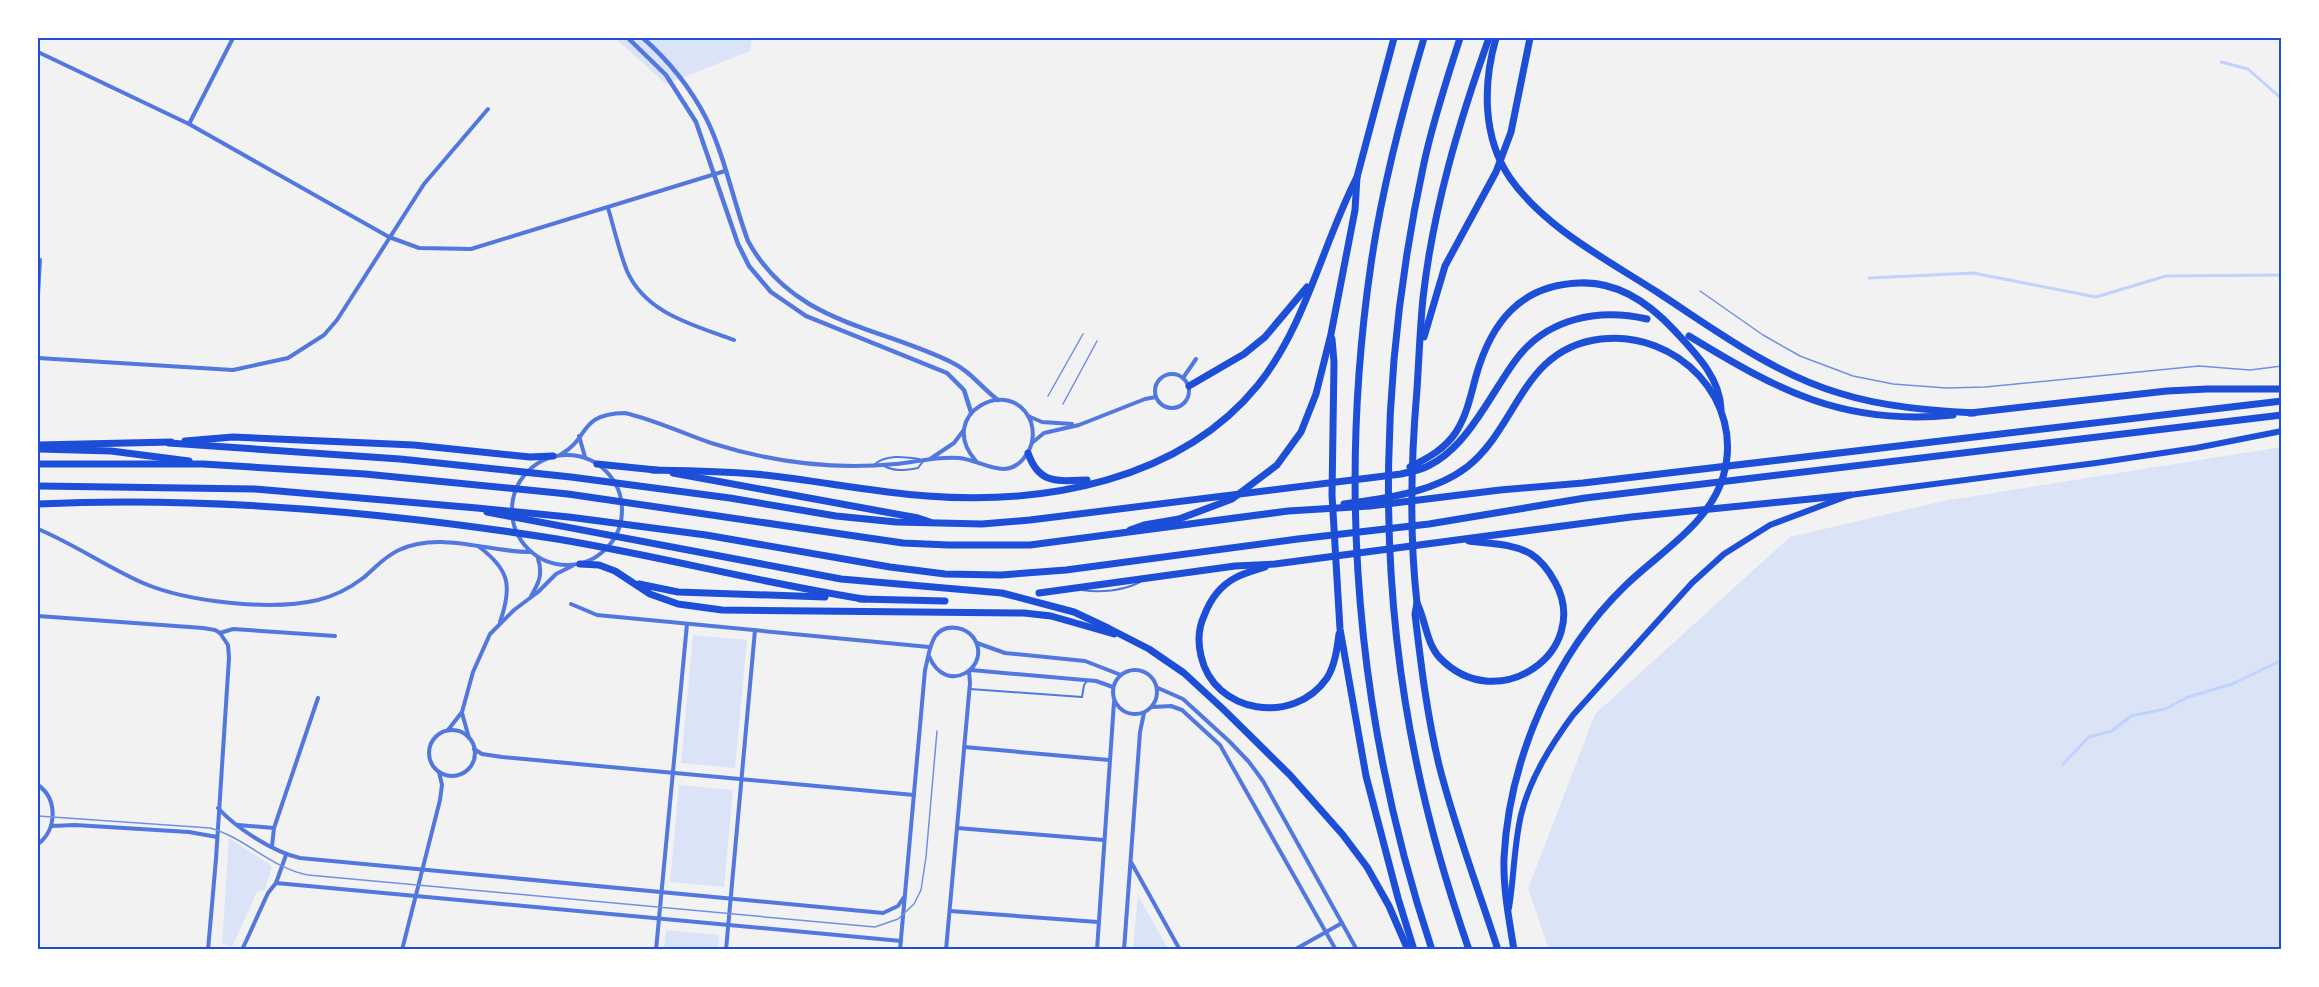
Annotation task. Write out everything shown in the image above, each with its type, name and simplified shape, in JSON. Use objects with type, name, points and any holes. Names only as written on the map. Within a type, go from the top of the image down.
[{"type":"highway","points":[[1116,535],[1144,525],[1179,519],[1232,500],[1276,465],[1301,432],[1316,394],[1331,334],[1355,210],[1357,177],[1394,38]]},
{"type":"highway","points":[[1424,38],[1391,157],[1371,262],[1361,343],[1354,445],[1357,570],[1370,698],[1384,775],[1415,897],[1432,950]]},
{"type":"highway","points":[[1460,38],[1424,162],[1405,266],[1394,347],[1388,441],[1390,565],[1403,686],[1417,766],[1449,890],[1469,950]]},
{"type":"highway","points":[[1489,38],[1469,93],[1449,164],[1428,266],[1413,427],[1412,500],[1417,603],[1415,614],[1426,702],[1453,819],[1498,950]]},
{"type":"highway","points":[[1496,38],[1486,83],[1488,114],[1497,150],[1509,177],[1543,214],[1576,239],[1705,323],[1765,361],[1807,382],[1875,403],[1974,413]]},
{"type":"highway","points":[[1419,354],[1444,266],[1496,172],[1511,132],[1530,38]]},
{"type":"highway","points":[[597,464],[652,470],[767,475],[928,496],[990,497],[1046,492],[1104,480],[1148,467],[1184,449],[1230,415],[1258,385],[1280,354],[1336,226],[1342,205],[1357,177]]},
{"type":"highway","points":[[1189,386],[1244,354],[1265,337],[1312,281]]},
{"type":"highway","points":[[1366,478],[1407,468],[1430,457],[1446,443],[1457,431],[1466,412],[1484,350],[1504,316],[1524,299],[1563,284],[1582,282],[1611,287],[1641,300],[1668,324],[1699,358],[1721,393],[1728,451],[1723,477],[1710,505],[1671,546],[1626,585],[1592,624],[1539,712],[1516,778],[1509,808],[1504,859],[1505,898],[1509,908]]},
{"type":"highway","points":[[169,443],[400,459],[571,477],[730,498],[836,516],[938,525],[1030,520],[1401,474],[1427,467],[1448,453],[1469,432],[1516,359],[1535,340],[1562,324],[1585,316],[1606,313],[1647,319]]},
{"type":"highway","points":[[1331,334],[1334,362],[1331,427],[1332,518],[1340,629],[1366,776],[1414,950]]},
{"type":"highway","points":[[1689,336],[1763,380],[1839,409],[1894,417],[1926,418],[2167,391],[2282,389]]},
{"type":"highway","points":[[38,464],[203,464],[376,475],[568,494],[903,543],[1030,545],[1369,500],[1424,489],[1452,477],[1480,455],[1529,382],[1544,366],[1578,345],[1598,339],[1621,337],[1643,340],[1663,348],[1682,360],[1701,377],[1722,411]]},
{"type":"highway","points":[[1288,511],[1370,506],[1500,490],[1583,483],[2282,401]]},
{"type":"highway","points":[[38,486],[255,489],[477,508],[569,517],[706,535],[890,567],[945,574],[1001,575],[1066,570],[1429,524],[1597,496],[2282,415]]},
{"type":"highway","points":[[1039,593],[1149,577],[1235,566],[1275,564],[1630,517],[1850,495],[2196,448],[2282,431]]},
{"type":"highway","points":[[38,447],[169,443],[233,436],[414,445],[530,457],[557,456]]},
{"type":"highway","points":[[38,447],[171,457],[203,464]]},
{"type":"highway","points":[[1028,453],[1032,465],[1040,475],[1054,481],[1104,480]]},
{"type":"highway","points":[[652,470],[918,518],[938,525]]},
{"type":"highway","points":[[1514,950],[1509,908],[1522,812],[1539,768],[1556,738],[1573,715],[1692,583],[1724,554],[1770,525],[1850,495]]},
{"type":"highway","points":[[38,504],[91,501],[250,506],[387,516],[557,539],[706,568],[792,588],[864,600]]},
{"type":"highway","points":[[477,508],[494,514],[540,523],[841,579],[1002,593],[1074,612],[1149,650],[1184,673],[1290,775],[1343,835],[1366,867],[1389,906],[1408,950]]},
{"type":"highway","points":[[1417,603],[1423,614],[1429,641],[1439,656],[1456,671],[1472,679],[1491,682],[1511,680],[1530,671],[1546,659],[1556,642],[1562,624],[1563,605],[1559,589],[1549,570],[1532,555],[1511,545],[1461,539]]},
{"type":"highway","points":[[1275,564],[1235,578],[1221,588],[1209,602],[1201,621],[1198,644],[1203,663],[1211,681],[1224,694],[1237,702],[1254,707],[1275,708],[1293,704],[1312,694],[1327,677],[1335,659],[1340,629]]},
{"type":"highway","points":[[576,565],[599,565],[615,571],[650,594],[678,604],[722,609],[1024,613],[1051,616],[1123,637]]},
{"type":"highway","points":[[631,581],[652,588],[678,592],[945,601]]},
{"type":"street","points":[[189,124],[233,38]]},
{"type":"street","points":[[628,38],[653,60],[684,100],[704,141],[738,244],[749,266],[771,291],[806,316],[946,373],[964,390],[971,412]]},
{"type":"street","points":[[643,38],[660,52],[692,95],[706,119],[748,241],[757,258],[779,284],[810,306],[953,363],[998,399]]},
{"type":"street","points":[[38,52],[189,124],[389,237],[419,248],[471,249],[725,171]]},
{"type":"street","points":[[38,358],[233,370],[288,358],[324,335],[337,320],[423,184],[488,109]]},
{"type":"street","points":[[608,207],[627,272],[649,303],[683,321],[734,340]]},
{"type":"street","points":[[38,295],[40,260]]},
{"type":"street","points":[[1183,378],[1196,359]]},
{"type":"street","points":[[1170,374],[1183,378],[1189,386],[1189,395],[1185,403],[1178,408],[1169,408],[1161,404],[1156,397],[1155,388],[1159,381],[1170,374]]},
{"type":"street","points":[[1032,442],[1044,433],[1078,424],[1156,397]]},
{"type":"street","points":[[927,460],[954,443],[971,412],[988,401],[998,399],[1011,402],[1021,408],[1028,416],[1033,433],[1028,453],[1020,462],[998,469],[986,467],[968,453],[963,430]]},
{"type":"street","points":[[576,565],[560,566],[538,558],[530,552],[516,533],[511,510],[513,494],[520,480],[530,468],[568,450],[586,426],[598,417],[611,413],[625,413],[746,453],[821,465],[882,465],[960,458],[976,461]]},
{"type":"street","points":[[1028,416],[1042,422],[1078,424]]},
{"type":"street","points":[[579,436],[580,448],[585,458]]},
{"type":"street","points":[[462,712],[474,749],[472,763],[461,774],[454,776],[439,772],[434,767],[429,752],[435,738],[448,730],[462,712],[483,646],[500,623],[556,574],[594,559],[608,548],[617,534],[622,517],[622,500],[616,484],[605,470],[585,458],[557,456]]},
{"type":"street","points":[[38,529],[144,584],[197,598],[269,604],[319,600],[339,593],[361,580],[398,550],[418,544],[444,542],[530,552]]},
{"type":"street","points":[[477,546],[494,559],[505,573],[507,595],[500,623]]},
{"type":"street","points":[[530,599],[541,578],[538,558]]},
{"type":"street","points":[[571,604],[597,615],[929,647]]},
{"type":"street","points":[[38,616],[203,628],[220,633],[228,645],[229,658],[208,950]]},
{"type":"street","points":[[656,950],[687,624]]},
{"type":"street","points":[[900,950],[929,647],[933,637],[941,630],[951,627],[962,628],[971,634],[977,643],[978,657],[970,670],[960,676],[940,673],[933,666],[929,656]]},
{"type":"street","points":[[220,633],[233,629],[335,636]]},
{"type":"street","points":[[726,950],[755,630]]},
{"type":"street","points":[[977,643],[1005,653],[1085,660],[1121,675]]},
{"type":"street","points":[[970,670],[1088,680],[1113,687]]},
{"type":"street","points":[[946,950],[970,670]]},
{"type":"street","points":[[1096,950],[1114,702],[1113,687],[1121,675],[1132,670],[1143,671],[1153,677],[1158,688],[1158,698],[1153,707],[1144,713],[1132,715],[1122,711],[1114,702]]},
{"type":"street","points":[[1158,688],[1183,699],[1249,762],[1263,781],[1357,950]]},
{"type":"street","points":[[272,847],[274,828],[318,698]]},
{"type":"street","points":[[1153,707],[1171,706],[1182,710],[1220,745],[1336,950]]},
{"type":"street","points":[[1124,950],[1140,732],[1144,713]]},
{"type":"street","points":[[448,730],[463,733],[469,738]]},
{"type":"street","points":[[964,747],[1109,760]]},
{"type":"street","points":[[474,749],[482,754],[502,758],[914,795]]},
{"type":"street","points":[[402,950],[440,800],[442,785],[439,772]]},
{"type":"street","points":[[38,785],[49,798],[53,811],[51,826],[38,844]]},
{"type":"street","points":[[218,808],[237,825],[272,847],[286,855],[300,858],[883,913],[898,906],[904,897]]},
{"type":"street","points":[[51,826],[75,825],[189,832],[217,837]]},
{"type":"street","points":[[237,825],[274,828]]},
{"type":"street","points":[[957,828],[1104,840]]},
{"type":"street","points":[[242,950],[268,893],[276,883],[286,855]]},
{"type":"street","points":[[1130,861],[1180,950]]},
{"type":"street","points":[[276,883],[901,941]]},
{"type":"street","points":[[950,911],[1098,922]]},
{"type":"street","points":[[1294,950],[1341,923]]},
{"type":"lane","points":[[873,465],[881,459],[905,457],[927,460]]},
{"type":"lane","points":[[882,465],[895,471],[918,468],[927,460]]},
{"type":"lane","points":[[970,689],[1082,697],[1084,685],[1088,680]]},
{"type":"shaded area","points":[[615,38],[752,38],[750,51],[666,84]]},
{"type":"shaded area","points":[[2281,447],[2281,949],[1549,949],[1528,889],[1595,714],[1790,537],[1943,501]]},
{"type":"shaded area","points":[[693,635],[747,640],[735,768],[681,763]]},
{"type":"shaded area","points":[[679,785],[733,790],[724,887],[670,882]]},
{"type":"shaded area","points":[[229,838],[272,866],[265,890],[257,892],[232,947],[222,943]]},
{"type":"shaded area","points":[[1138,895],[1168,949],[1133,949]]},
{"type":"shaded area","points":[[666,930],[719,935],[718,949],[664,949]]},
{"type":"waterway","points":[[2221,62],[2248,69],[2282,99]]},
{"type":"waterway","points":[[1869,278],[1973,273],[2096,297],[2166,276],[2282,275]]},
{"type":"waterway","points":[[2063,764],[2089,737],[2112,731],[2131,716],[2165,709],[2188,697],[2232,684],[2282,660]]},
{"type":"tram line","points":[[1700,291],[1763,335],[1800,356],[1853,376],[1893,384],[1946,388],[1985,387],[2199,366],[2250,370],[2282,366]]},
{"type":"tram line","points":[[1048,396],[1083,334]]},
{"type":"tram line","points":[[1063,404],[1097,341]]},
{"type":"tram line","points":[[38,816],[210,828],[235,839],[282,866],[308,875],[875,927],[898,919],[914,904],[921,890],[937,731]]}]
